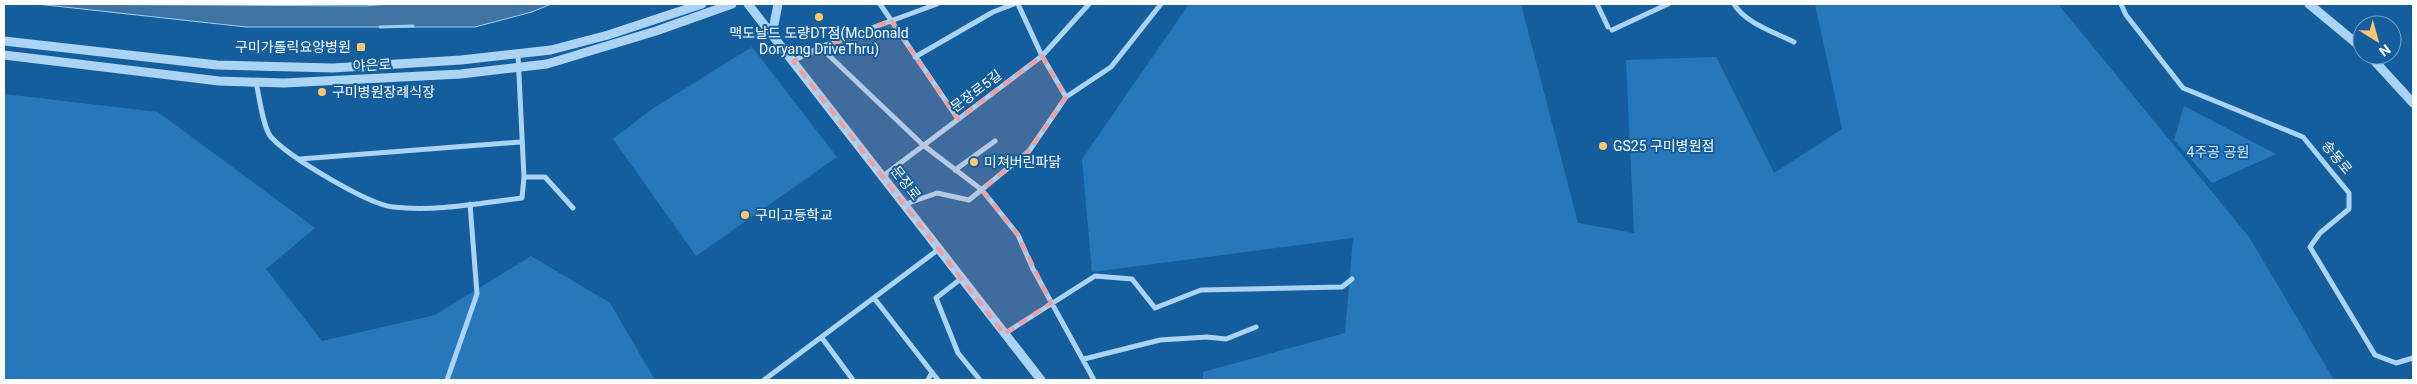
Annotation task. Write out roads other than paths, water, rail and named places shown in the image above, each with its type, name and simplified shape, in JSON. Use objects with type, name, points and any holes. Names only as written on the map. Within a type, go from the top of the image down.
[{"type":"street","name":"야은로","points":[[4,41],[148,59],[257,67],[333,68],[518,55],[551,50],[608,35],[702,4]]},
{"type":"street","name":"야은로","points":[[4,55],[219,81],[293,83],[461,74],[519,69],[581,55],[732,4]]},
{"type":"street","name":"문장로","points":[[748,4],[906,204],[1041,380]]},
{"type":"street","points":[[772,35],[778,4]]},
{"type":"street","points":[[880,4],[958,119]]},
{"type":"street","points":[[793,61],[820,48],[937,4]]},
{"type":"street","points":[[915,56],[993,12],[1016,4],[1042,56],[1066,97]]},
{"type":"street","name":"문장로5길","points":[[883,176],[1042,56],[1089,4]]},
{"type":"street","points":[[906,204],[937,193],[969,200],[982,190],[1029,152],[1066,97],[1111,67],[1161,4]]},
{"type":"street","points":[[1597,4],[1610,28],[1668,4]]},
{"type":"street","points":[[1734,4],[1739,12],[1756,24],[1794,42]]},
{"type":"street","name":"송동로","points":[[2121,4],[2126,15],[2183,88],[2303,137],[2349,194],[2349,209],[2320,233],[2310,247],[2375,355],[2396,363],[2413,358]]},
{"type":"street","points":[[2309,4],[2352,40]]},
{"type":"street","points":[[820,48],[923,146],[982,190],[1018,235],[1051,303],[1084,359],[1094,380]]},
{"type":"street","points":[[256,82],[270,136],[300,159],[368,200],[392,207],[438,207],[470,204],[522,198],[524,177],[518,55]]},
{"type":"street","points":[[2378,65],[2413,103]]},
{"type":"street","points":[[955,170],[995,141]]},
{"type":"street","points":[[300,159],[521,142]]},
{"type":"street","points":[[524,177],[544,177],[573,208]]},
{"type":"street","points":[[447,380],[476,294],[470,204]]},
{"type":"street","points":[[764,380],[822,338],[901,275],[939,249]]},
{"type":"street","points":[[1004,334],[1095,276],[1132,279],[1155,308],[1201,290],[1342,287],[1352,279]]},
{"type":"street","points":[[962,278],[936,298],[958,353],[980,380]]},
{"type":"street","points":[[874,298],[938,380]]},
{"type":"street","points":[[1084,359],[1160,340],[1207,337],[1226,339],[1256,327]]},
{"type":"street","points":[[822,338],[853,380]]},
{"type":"street","points":[[928,380],[932,372]]},
{"type":"waterway","points":[[380,27],[413,26]]},
{"type":"place","name":"맥도날드 도량DT점(McDonald Doryang DriveThru)","points":[[819,17]]},
{"type":"place","name":"구미가톨릭요양병원","points":[[361,47]]},
{"type":"place","name":"구미병원장례식장","points":[[322,92]]},
{"type":"place","name":"GS25 구미병원점","points":[[1603,146]]},
{"type":"place","name":"미쳐버린파닭","points":[[974,162]]},
{"type":"place","name":"구미고등학교","points":[[745,215]]},
{"type":"park label","name":"4주공 공원","points":[[2218,152]]}]
